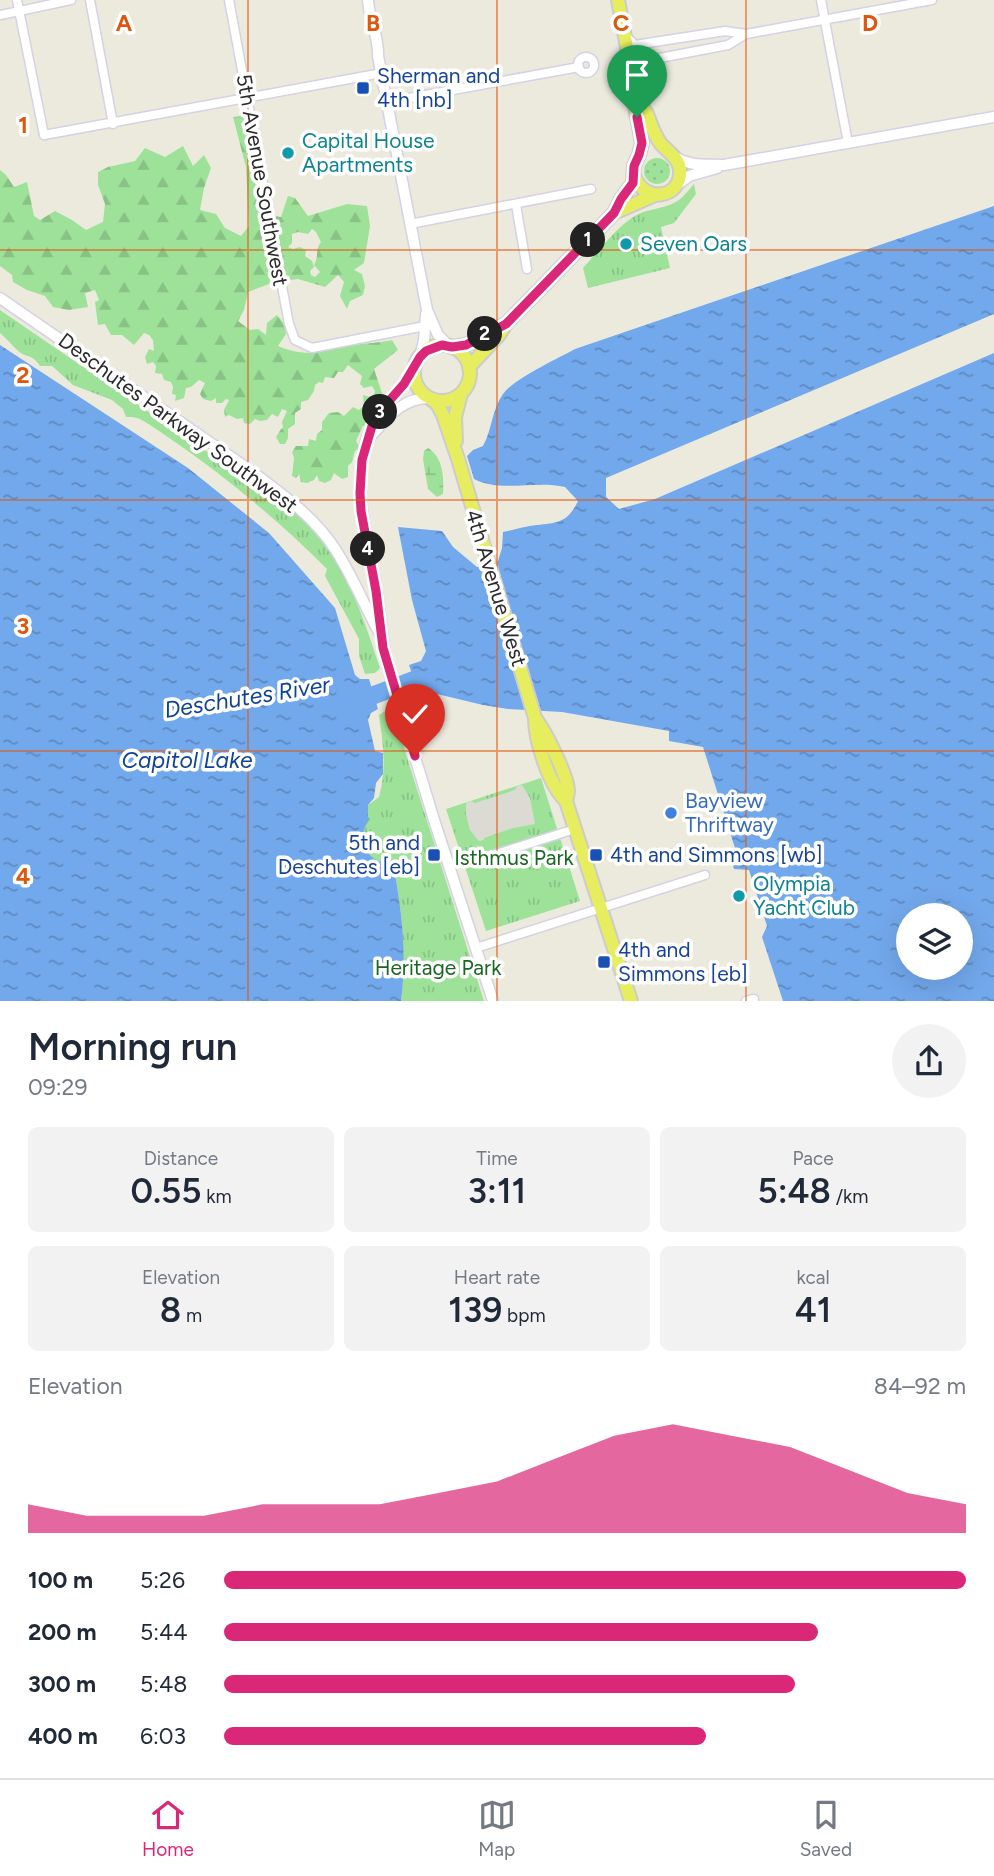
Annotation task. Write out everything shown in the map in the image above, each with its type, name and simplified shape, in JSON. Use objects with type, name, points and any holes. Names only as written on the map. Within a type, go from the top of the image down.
[{"type":"main road","points":[[469,367],[506,324],[614,213],[632,186],[642,143],[618,0]]},
{"type":"main road","points":[[614,213],[670,191],[680,178],[680,171],[672,154],[659,140],[636,95]]},
{"type":"main road","points":[[637,160],[641,154],[655,148],[672,154]]},
{"type":"main road","points":[[634,174],[641,189],[655,195]]},
{"type":"main road","points":[[457,459],[433,402],[418,388],[415,380],[418,360],[433,347],[466,345],[506,324]]},
{"type":"main road","points":[[451,347],[466,358],[470,377],[457,408],[457,459]]},
{"type":"main road","points":[[433,402],[447,401],[461,394]]},
{"type":"main road","name":"4th Avenue West","points":[[457,459],[538,725],[552,781],[566,801],[631,1001]]},
{"type":"street","points":[[17,0],[44,135],[382,73]]},
{"type":"street","points":[[0,15],[71,0]]},
{"type":"street","points":[[90,0],[113,124]]},
{"type":"street","name":"5th Avenue Southwest","points":[[229,0],[289,324],[295,340],[312,348],[425,326]]},
{"type":"street","points":[[368,0],[370,18],[379,44],[378,56],[426,310],[424,341],[418,360],[404,384],[376,417],[366,442],[360,493],[388,668],[493,1001]]},
{"type":"street","points":[[821,0],[848,143]]},
{"type":"street","points":[[623,28],[635,45],[725,31],[746,34],[932,0]]},
{"type":"street","points":[[632,71],[635,65],[644,61],[728,45],[746,34]]},
{"type":"street","points":[[387,102],[579,67]]},
{"type":"street","points":[[676,185],[689,176],[724,165],[994,117]]},
{"type":"street","points":[[672,154],[696,165],[724,165]]},
{"type":"street","points":[[410,224],[591,189]]},
{"type":"street","points":[[516,205],[527,270]]},
{"type":"street","name":"Deschutes Parkway Southwest","points":[[0,298],[286,497],[313,521],[334,549],[382,636]]},
{"type":"street","points":[[426,310],[438,335],[451,347]]},
{"type":"street","points":[[366,442],[394,410],[403,404],[419,398],[433,402]]},
{"type":"street","points":[[471,862],[575,829]]},
{"type":"street","points":[[476,948],[705,874]]},
{"type":"green space","points":[[243,116],[260,214],[281,217],[288,196],[295,198],[308,216],[347,204],[367,206],[370,226],[364,263],[354,270],[362,274],[365,286],[363,295],[350,301],[347,309],[340,296],[344,282],[338,275],[325,287],[298,279],[274,282],[248,292],[238,321],[250,330],[258,329],[266,335],[267,323],[277,315],[285,325],[286,334],[278,346],[299,352],[316,352],[392,340],[398,350],[374,369],[382,393],[387,399],[382,406],[369,411],[372,421],[370,425],[363,426],[356,441],[360,448],[355,451],[348,466],[348,477],[342,479],[334,473],[331,480],[325,483],[319,481],[317,475],[314,480],[301,482],[299,474],[296,478],[292,476],[292,452],[296,446],[308,446],[309,439],[316,441],[317,434],[322,430],[322,422],[329,413],[338,412],[344,416],[353,407],[359,410],[364,406],[363,395],[373,398],[375,391],[372,386],[364,388],[360,384],[362,376],[348,365],[334,378],[325,377],[323,383],[315,385],[308,400],[301,402],[301,409],[295,413],[295,424],[288,429],[285,444],[280,444],[276,437],[283,428],[282,422],[287,411],[282,409],[278,417],[272,414],[267,420],[255,419],[250,424],[244,423],[243,418],[237,419],[229,415],[225,417],[224,410],[229,400],[216,403],[216,398],[211,401],[203,399],[200,394],[205,383],[199,380],[186,388],[184,398],[175,401],[176,395],[172,394],[171,382],[164,380],[162,374],[155,373],[156,366],[153,362],[147,364],[145,357],[149,349],[154,351],[153,340],[149,335],[144,333],[134,345],[122,335],[111,335],[105,324],[98,325],[95,302],[99,300],[95,290],[85,293],[88,307],[69,310],[53,307],[45,296],[13,282],[12,275],[0,266],[0,170],[14,187],[27,182],[34,216],[40,220],[55,211],[86,230],[103,222],[105,204],[98,185],[98,172],[135,161],[145,148],[165,157],[183,146],[193,166],[204,155],[211,168],[200,210],[216,214],[225,228],[241,236],[249,226],[246,167],[233,117]],"holes":[[[312,229],[321,242],[314,265],[320,272],[315,277],[311,275],[310,271],[314,267],[312,261],[305,256],[306,250],[288,247],[292,243],[292,234],[308,234]]]},
{"type":"green space","points":[[657,158],[666,162],[670,171],[666,180],[657,184],[648,180],[644,171],[648,162]]},
{"type":"green space","points":[[694,184],[696,194],[674,223],[661,227],[670,268],[588,288],[583,268],[619,228],[638,214],[677,202]]},
{"type":"green space","points":[[0,310],[301,518],[320,539],[343,573],[360,610],[380,668],[375,673],[365,674],[359,656],[359,639],[325,576],[327,569],[310,552],[236,488],[158,430],[137,418],[126,417],[123,409],[112,400],[73,385],[52,366],[40,366],[34,359],[20,352],[0,333]]},
{"type":"green space","points":[[428,448],[437,457],[442,468],[443,494],[437,497],[428,489],[423,459],[424,451]]},
{"type":"green space","name":"Heritage Park","points":[[391,707],[484,1001],[401,1001],[402,933],[393,865],[370,856],[365,850],[362,836],[369,819],[368,805],[379,797],[383,776],[379,715]]},
{"type":"green space","name":"Isthmus Park","points":[[541,778],[580,901],[486,931],[446,809]]},
{"type":"shaded area","points":[[522,785],[530,798],[535,824],[513,828],[479,841],[470,830],[466,803],[475,803],[515,790]]},
{"type":"water","points":[[994,206],[994,314],[606,478],[606,497],[619,509],[655,499],[994,353],[994,1001],[783,1001],[762,937],[767,926],[749,870],[734,869],[729,854],[735,848],[703,747],[669,741],[669,731],[562,712],[483,705],[437,694],[433,690],[419,694],[409,665],[421,661],[426,651],[412,600],[398,527],[442,531],[453,547],[477,567],[488,566],[498,561],[503,532],[557,522],[570,513],[578,501],[565,487],[507,486],[474,479],[467,456],[483,446],[503,394],[526,375],[575,349]]},
{"type":"water","name":"Capitol Lake","points":[[0,345],[188,468],[269,533],[335,608],[355,675],[360,679],[369,679],[378,709],[371,713],[368,720],[375,751],[383,753],[383,774],[376,783],[374,798],[368,805],[370,819],[365,827],[363,842],[376,860],[393,864],[403,932],[401,1001],[0,1001]]},
{"type":"waterway","name":"Deschutes River","points":[[353,703],[414,680]]},
{"type":"place","name":"Sherman and 4th [nb]","points":[[363,88]]},
{"type":"place","name":"Capital House Apartments","points":[[288,153]]},
{"type":"place","name":"Seven Oars","points":[[626,244]]},
{"type":"place","name":"Bayview Thriftway","points":[[671,813]]},
{"type":"place","name":"5th and Deschutes [eb]","points":[[434,855]]},
{"type":"place","name":"4th and Simmons [wb]","points":[[596,855]]},
{"type":"place","name":"Olympia Yacht Club","points":[[739,896]]},
{"type":"place","name":"4th and Simmons [eb]","points":[[604,962]]},
{"type":"route","points":[[415,756],[383,648],[380,615],[361,511],[360,477],[366,442],[376,417],[404,384],[426,351],[442,345],[466,345],[506,324],[614,213],[633,183],[634,166],[642,143],[637,117]]}]
